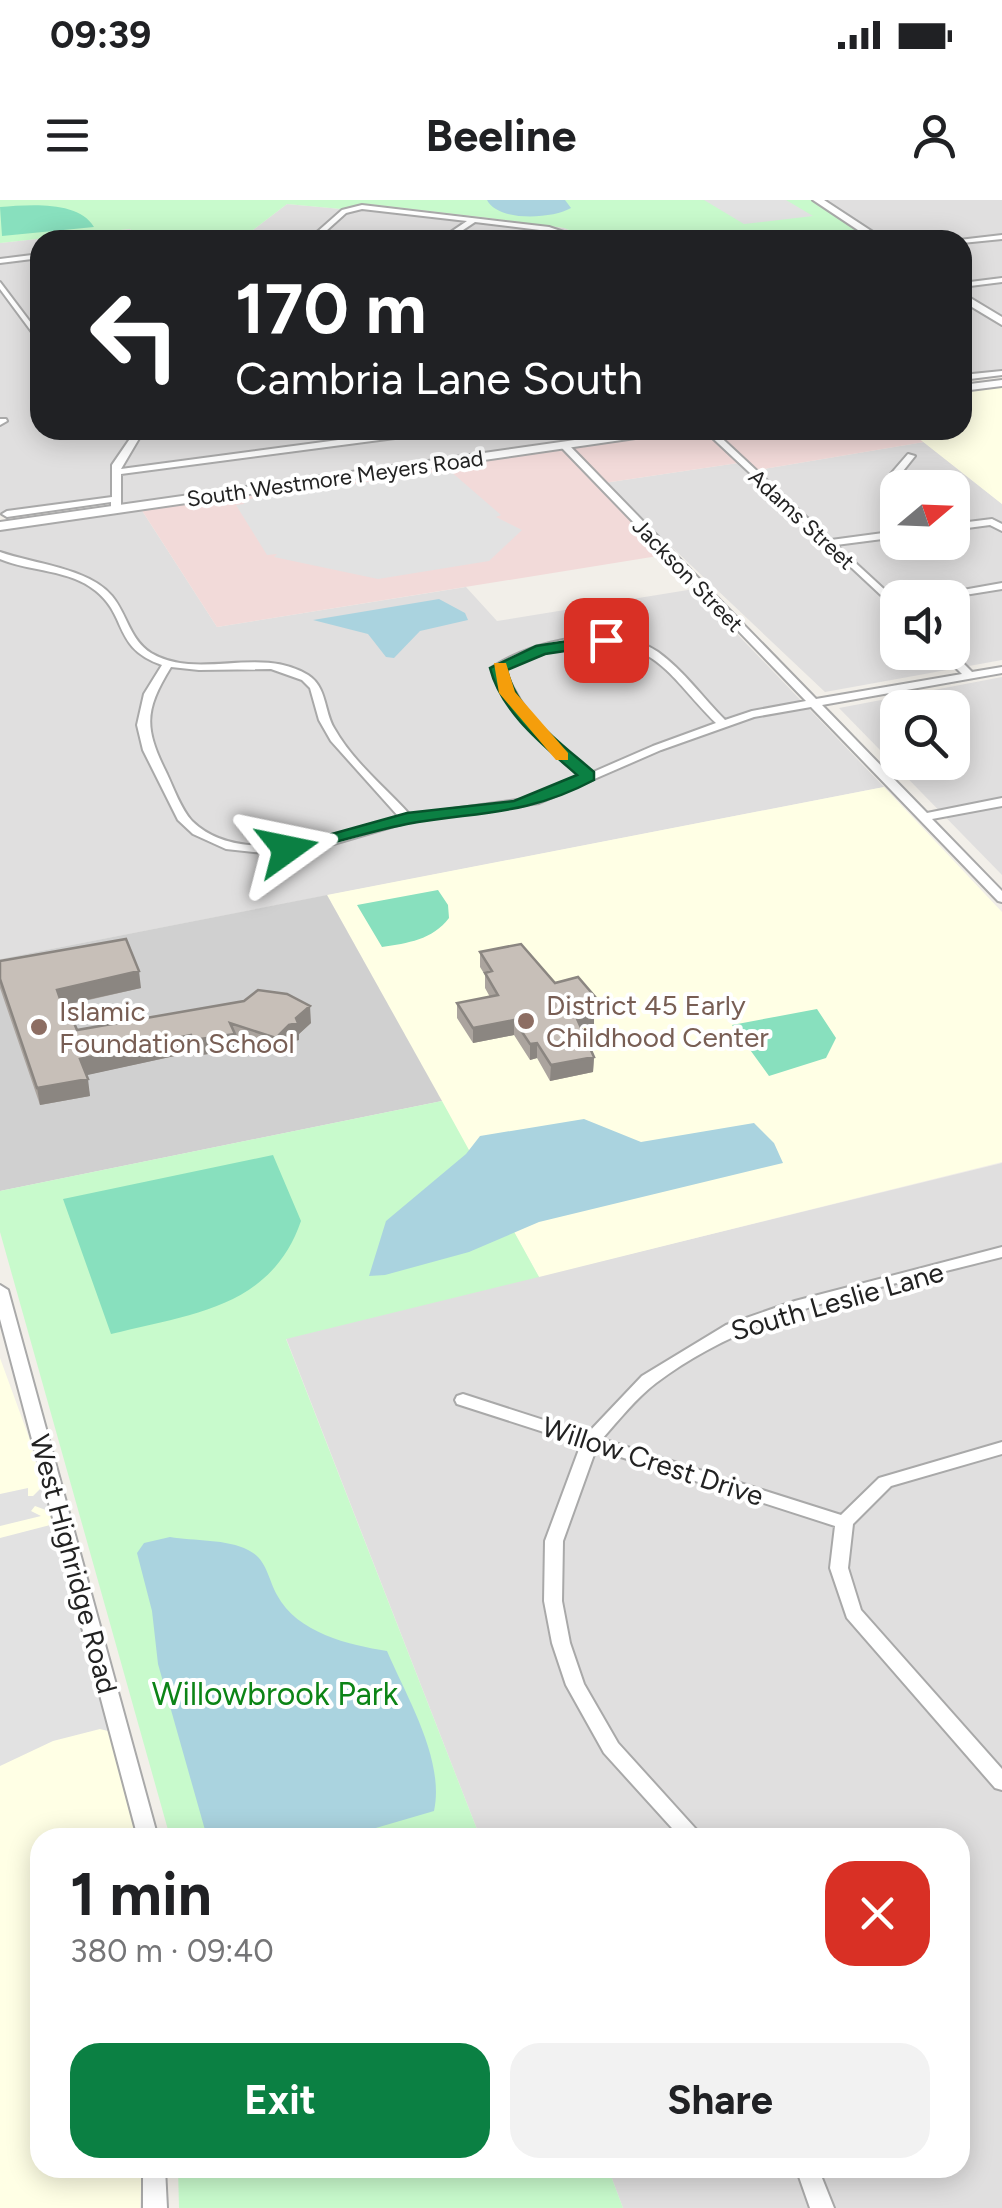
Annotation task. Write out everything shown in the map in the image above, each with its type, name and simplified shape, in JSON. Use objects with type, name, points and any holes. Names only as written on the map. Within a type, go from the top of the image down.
[{"type":"street","points":[[818,200],[864,230]]},
{"type":"street","points":[[323,230],[344,211],[356,207],[552,230]]},
{"type":"street","points":[[458,230],[474,220]]},
{"type":"street","points":[[972,240],[1002,237]]},
{"type":"street","points":[[0,260],[30,257]]},
{"type":"street","points":[[972,284],[1002,280]]},
{"type":"street","points":[[0,284],[30,327]]},
{"type":"street","points":[[972,302],[1002,322]]},
{"type":"street","points":[[972,376],[1002,372]]},
{"type":"street","points":[[972,387],[1002,383]]},
{"type":"street","points":[[115,504],[121,455],[132,440]]},
{"type":"street","points":[[117,472],[366,440]]},
{"type":"street","name":"South Westmore Meyers Road","points":[[4,520],[556,440]]},
{"type":"street","name":"Jackson Street","points":[[564,440],[1002,898]]},
{"type":"street","name":"Adams Street","points":[[719,440],[880,591]]},
{"type":"street","points":[[899,470],[911,456]]},
{"type":"street","points":[[970,526],[997,525]]},
{"type":"street","points":[[828,544],[880,537]]},
{"type":"street","points":[[0,554],[62,570],[91,583],[107,596],[133,647],[168,664],[273,663],[304,676],[316,688],[323,718],[334,738],[407,819]]},
{"type":"street","points":[[970,591],[1002,586]]},
{"type":"street","points":[[588,776],[550,746],[502,686],[498,668],[537,650],[594,640],[627,642],[645,648],[723,724]]},
{"type":"street","points":[[168,664],[144,706],[143,725],[149,750],[191,827],[230,846],[260,849],[310,846],[407,819],[516,806],[552,795],[588,776],[723,724],[1002,670]]},
{"type":"street","points":[[964,670],[970,676]]},
{"type":"street","points":[[925,817],[1002,802]]},
{"type":"street","name":"South Leslie Lane","points":[[590,1441],[648,1380],[716,1336],[780,1311],[1002,1252]]},
{"type":"street","name":"West Highridge Road","points":[[0,1290],[145,1828]]},
{"type":"street","name":"Willow Crest Drive","points":[[463,1400],[844,1522]]},
{"type":"street","points":[[590,1441],[554,1541],[553,1601],[560,1643],[576,1686],[612,1748],[685,1828]]},
{"type":"street","points":[[1002,1448],[885,1482],[844,1522],[839,1568],[853,1613],[1002,1782]]},
{"type":"street","points":[[154,2178],[155,2208]]},
{"type":"street","points":[[812,2178],[822,2208]]},
{"type":"shaded area","points":[[704,200],[786,200],[813,216],[744,224]]},
{"type":"shaded area","points":[[820,200],[1002,200],[1002,318],[972,298],[972,230],[870,230]]},
{"type":"shaded area","points":[[287,204],[341,209],[368,204],[569,230],[253,230]]},
{"type":"shaded area","points":[[30,240],[30,440],[560,442],[123,506],[122,496],[0,513],[0,243]]},
{"type":"shaded area","points":[[972,305],[1002,324],[1002,371],[972,375]]},
{"type":"shaded area","points":[[1002,385],[1002,504],[970,479],[970,470],[959,470],[921,440],[972,440],[972,390]]},
{"type":"shaded area","points":[[624,440],[714,440],[738,463],[604,483],[569,447]]},
{"type":"shaded area","points":[[722,440],[924,442],[751,471]]},
{"type":"shaded area","points":[[924,442],[959,470],[880,470],[880,560],[970,560],[970,479],[1002,504],[1002,660],[970,666],[970,580],[880,580],[880,670],[947,670],[825,692],[604,483],[738,463],[751,471]]},
{"type":"shaded area","points":[[562,448],[664,555],[217,627],[141,509]]},
{"type":"shaded area","points":[[449,470],[501,515],[496,517],[522,530],[489,561],[378,579],[274,557],[277,554],[267,555],[236,505],[244,504],[243,500]]},
{"type":"shaded area","points":[[141,509],[217,627],[466,587],[497,621],[694,589],[884,787],[0,959],[0,530]]},
{"type":"shaded area","points":[[1002,677],[1002,875],[909,780],[970,780],[970,690],[934,690]]},
{"type":"shaded area","points":[[880,700],[880,750],[839,708]]},
{"type":"shaded area","points":[[884,787],[1002,912],[1002,1162],[539,1277],[327,895]]},
{"type":"shaded area","points":[[327,895],[442,1101],[0,1191],[0,959]]},
{"type":"shaded area","points":[[1002,1163],[1002,2208],[623,2208],[612,2178],[970,2178],[970,1828],[477,1828],[286,1338]]},
{"type":"shaded area","points":[[0,1358],[35,1454],[137,1828],[30,1828],[30,2178],[142,2178],[140,2208],[0,2208]]},
{"type":"shaded area","points":[[45,1484],[51,1512],[35,1506],[31,1511],[41,1516],[0,1526],[0,1494],[28,1488],[28,1496],[33,1496]]},
{"type":"shaded area","points":[[54,1524],[112,1732],[100,1729],[53,1741],[0,1766],[0,1538]]},
{"type":"green space","points":[[0,200],[812,200],[859,230],[569,230],[368,204],[341,209],[287,204],[253,230],[30,230],[30,240],[0,243]]},
{"type":"green space","points":[[0,207],[65,208],[87,218],[94,227],[30,230],[30,233],[2,236]]},
{"type":"green space","points":[[438,890],[448,905],[449,918],[427,936],[401,944],[382,947],[357,905]]},
{"type":"green space","points":[[817,1009],[836,1038],[826,1058],[769,1076],[732,1025]]},
{"type":"green space","name":"Willowbrook Park","points":[[442,1101],[539,1277],[286,1339],[476,1828],[167,1828],[0,1232],[0,1191]]},
{"type":"green space","points":[[273,1155],[301,1221],[288,1250],[270,1273],[225,1303],[111,1334],[63,1199]]},
{"type":"green space","points":[[178,2178],[612,2178],[623,2208],[179,2208]]},
{"type":"water","points":[[487,200],[565,200],[571,208],[551,214],[513,215],[493,207]]},
{"type":"water","points":[[439,599],[465,613],[468,620],[420,631],[394,658],[386,657],[368,634],[313,620]]},
{"type":"water","points":[[584,1119],[641,1142],[754,1123],[774,1143],[783,1163],[539,1222],[469,1252],[369,1276],[386,1221],[466,1154],[480,1136]]},
{"type":"water","points":[[170,1537],[240,1546],[263,1564],[277,1595],[297,1619],[341,1641],[387,1651],[429,1750],[436,1791],[434,1811],[376,1828],[204,1828],[158,1664],[152,1611],[137,1553],[144,1543]]},
{"type":"building","points":[[126,939],[139,971],[57,990],[67,1019],[72,1018],[77,1030],[244,1001],[258,990],[287,994],[310,1006],[296,1018],[298,1023],[289,1025],[276,1038],[230,1023],[235,1034],[193,1040],[191,1035],[80,1059],[88,1079],[37,1088],[0,979],[0,961]]},
{"type":"building","name":"District 45 Early Childhood Center","points":[[521,944],[555,983],[578,977],[597,999],[590,1000],[594,1009],[574,1012],[594,1057],[551,1065],[537,1043],[530,1044],[514,1020],[473,1028],[457,1003],[498,995],[485,973],[492,971],[480,952]]},
{"type":"slow traffic","points":[[500,666],[501,682],[507,693],[562,756]]},
{"type":"place","name":"District 45 Early Childhood Center","points":[[526,1021]]},
{"type":"place","name":"Islamic Foundation School","points":[[39,1027]]},
{"type":"route","points":[[287,849],[320,844],[407,819],[516,806],[552,795],[588,776],[538,732],[502,686],[498,668],[542,649],[606,640]]}]
